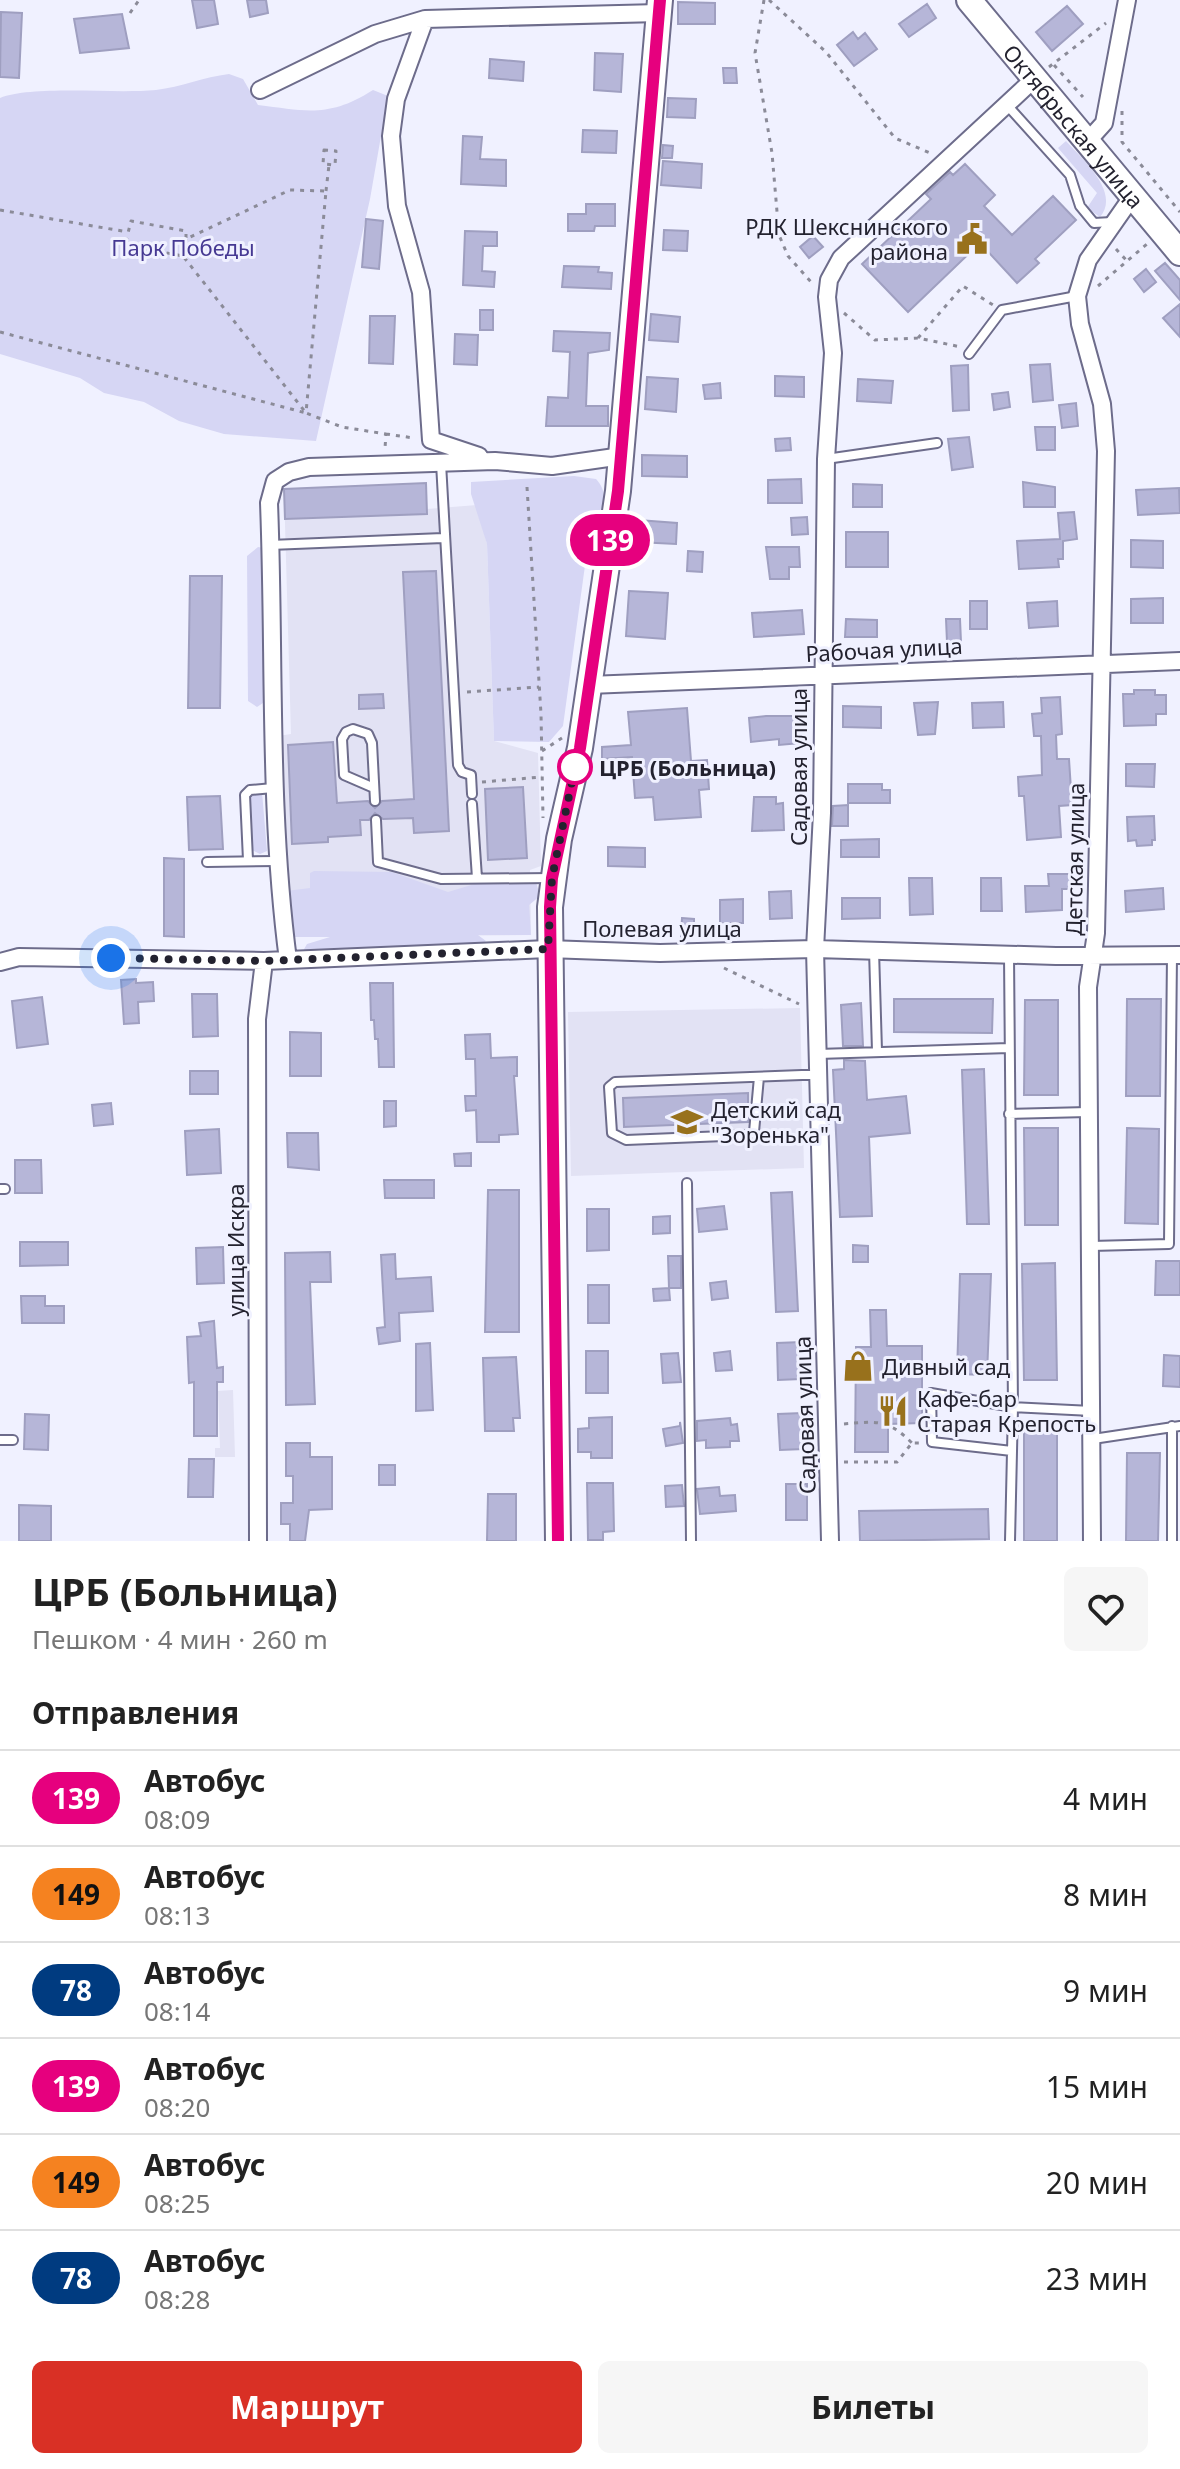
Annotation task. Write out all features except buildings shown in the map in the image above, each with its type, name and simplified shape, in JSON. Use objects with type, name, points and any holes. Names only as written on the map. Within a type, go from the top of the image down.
[{"type":"street","name":"Октябрьская улица","points":[[969,0],[1038,76],[1086,143],[1180,253]]},
{"type":"street","points":[[1086,143],[1104,123],[1126,4]]},
{"type":"street","points":[[260,90],[375,34],[425,19],[659,6],[622,456],[589,685],[552,878],[548,949],[558,1541]]},
{"type":"street","points":[[425,19],[396,99],[391,136],[397,206],[421,292],[431,440],[495,461]]},
{"type":"street","name":"Садовая улица","points":[[830,1541],[815,949],[822,813],[821,674],[826,459],[833,353],[827,297],[829,280],[841,258],[944,159],[1038,76]]},
{"type":"street","name":"Детская улица","points":[[1092,1541],[1088,987],[1093,956],[1105,435],[1102,404],[1080,324],[1077,296],[1088,260],[1132,197]]},
{"type":"street","points":[[288,960],[276,861],[270,712],[270,494],[275,481],[289,472],[385,463],[495,461],[552,466],[622,456]]},
{"type":"street","name":"Рабочая улица","points":[[589,685],[1100,661],[1180,661]]},
{"type":"street","name":"Полевая улица","points":[[0,962],[19,957],[264,961],[548,949],[706,952],[815,949],[1009,955],[1176,955]]},
{"type":"street","name":"улица Искра","points":[[258,1541],[257,1034],[258,989],[264,961]]},
{"type":"lane","points":[[1006,103],[1070,175],[1080,206],[1094,223],[1112,222]]},
{"type":"lane","points":[[971,352],[1002,310],[1077,296]]},
{"type":"lane","points":[[826,459],[937,443]]},
{"type":"lane","points":[[441,463],[458,765],[462,772],[471,775],[472,794]]},
{"type":"lane","points":[[270,542],[443,538]]},
{"type":"lane","points":[[374,788],[344,775],[342,739],[346,732],[353,729],[368,734],[374,788],[375,801]]},
{"type":"lane","points":[[248,860],[245,795],[250,790],[273,788]]},
{"type":"lane","points":[[472,804],[477,878]]},
{"type":"lane","points":[[376,820],[378,862],[441,879],[552,878]]},
{"type":"lane","points":[[207,862],[276,861]]},
{"type":"lane","points":[[874,950],[877,1051]]},
{"type":"lane","points":[[1009,955],[1013,1407],[1010,1541]]},
{"type":"lane","points":[[1169,1244],[1176,955]]},
{"type":"lane","points":[[817,1054],[1009,1048]]},
{"type":"lane","points":[[759,1077],[754,1132],[749,1135],[626,1140],[612,1133],[609,1087],[615,1082],[759,1077],[817,1075]]},
{"type":"lane","points":[[1009,1114],[1088,1112]]},
{"type":"lane","points":[[687,1183],[691,1541]]},
{"type":"lane","points":[[1091,1246],[1180,1244]]},
{"type":"lane","points":[[1012,1451],[932,1442],[931,1393],[1013,1407],[1093,1411]]},
{"type":"lane","points":[[1093,1439],[1176,1426],[1172,1541]]},
{"type":"lane","points":[[0,1440],[13,1440]]},
{"type":"path","points":[[130,13],[139,0]]},
{"type":"path","points":[[944,159],[895,138],[826,52],[767,0],[755,53],[772,153],[779,235],[788,256],[827,297],[875,340],[918,338],[971,352]]},
{"type":"path","points":[[1038,76],[1126,4]]},
{"type":"path","points":[[1053,64],[1083,97]]},
{"type":"path","points":[[1119,104],[1124,116],[1122,142],[1180,212]]},
{"type":"path","points":[[324,150],[336,151],[335,165],[329,165],[323,164],[324,150]]},
{"type":"path","points":[[306,413],[329,165]]},
{"type":"path","points":[[186,239],[290,190],[326,191]]},
{"type":"path","points":[[0,210],[128,232]]},
{"type":"path","points":[[183,256],[186,231],[131,221],[125,245],[183,256],[306,413]]},
{"type":"path","points":[[1077,296],[1088,293],[1153,239]]},
{"type":"path","points":[[1111,243],[1127,261]]},
{"type":"path","points":[[918,338],[963,286],[1002,310]]},
{"type":"path","points":[[0,332],[306,413],[342,427],[431,440]]},
{"type":"path","points":[[385,463],[386,434]]},
{"type":"path","points":[[527,487],[542,751]]},
{"type":"path","points":[[453,693],[539,687]]},
{"type":"path","points":[[471,783],[542,777]]},
{"type":"path","points":[[706,952],[725,969],[800,1005],[816,1007]]},
{"type":"path","points":[[827,1444],[843,1443],[842,1424],[875,1421],[895,1426],[912,1443],[932,1442]]},
{"type":"path","points":[[828,1463],[897,1462],[912,1443]]},
{"type":"shaded area","points":[[426,483],[427,509],[477,505],[487,544],[494,741],[538,753],[541,866],[530,870],[531,935],[293,937],[286,891],[278,736],[291,734],[284,489]]},
{"type":"shaded area","name":"Детский сад \"Зоренька\"","points":[[800,1008],[804,1168],[571,1176],[568,1012]]},
{"type":"shaded area","points":[[233,1390],[235,1457],[215,1457],[215,1448],[220,1448],[218,1391]]},
{"type":"green space","name":"Парк Победы","points":[[229,74],[243,79],[258,105],[317,110],[343,105],[373,90],[388,96],[370,199],[316,441],[224,434],[179,421],[144,402],[104,393],[80,378],[0,354],[0,98],[32,92],[156,90]]},
{"type":"green space","points":[[1066,141],[1103,187],[1105,207],[1100,217],[1087,208],[1097,193],[1058,148]]},
{"type":"green space","points":[[574,476],[596,479],[604,498],[590,529],[563,726],[549,742],[494,741],[487,544],[471,494],[471,482]]},
{"type":"green space","points":[[258,547],[264,548],[265,563],[263,703],[257,707],[248,701],[247,556]]},
{"type":"green space","points":[[262,792],[267,851],[260,854],[252,850],[249,798],[252,793]]},
{"type":"green space","points":[[392,872],[448,892],[478,883],[536,882],[540,896],[529,905],[531,935],[478,935],[486,941],[476,947],[303,951],[307,944],[330,937],[293,937],[286,891],[310,888],[310,873]]},
{"type":"bus line","name":"139","points":[[558,1541],[548,949],[550,907],[559,839],[580,748],[618,491],[660,0]]},
{"type":"place","name":"РДК Шекснинского района","points":[[972,239]]},
{"type":"place","name":"ЦРБ (Больница)","points":[[575,767]]},
{"type":"place","name":"Детский сад \"Зоренька\"","points":[[687,1122]]},
{"type":"place","name":"Дивный сад","points":[[858,1366]]},
{"type":"place","name":"Кафе-бар Старая Крепость","points":[[893,1411]]},
{"type":"route","points":[[111,958],[264,961],[420,957],[548,949],[552,878],[575,767]]}]
